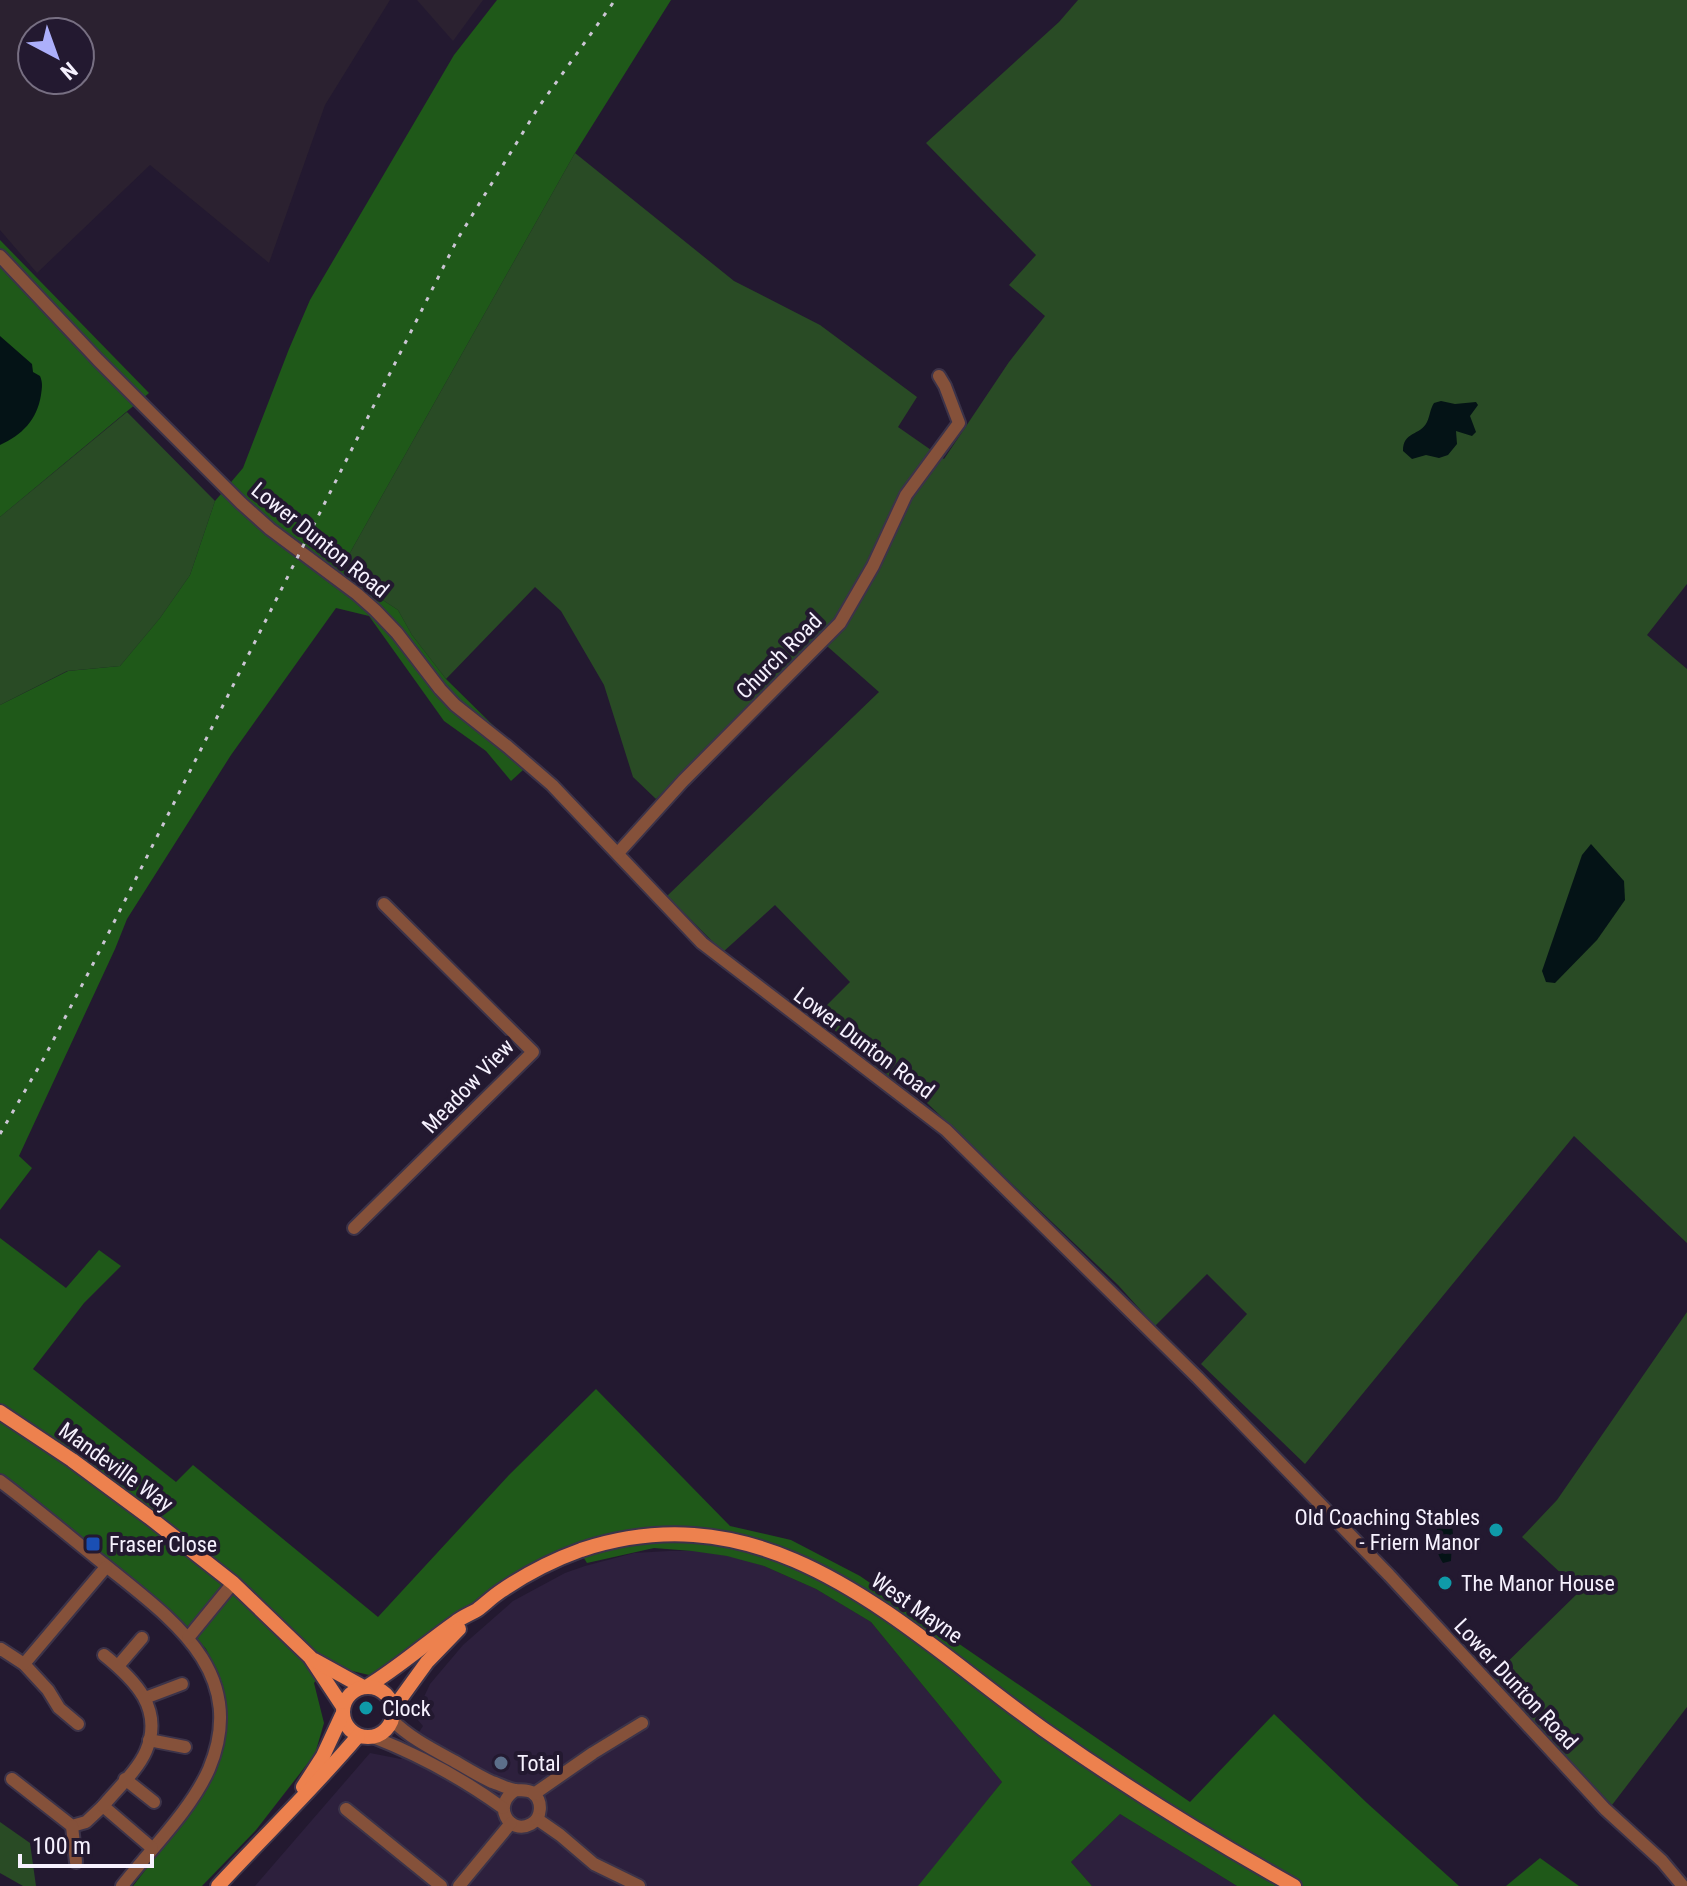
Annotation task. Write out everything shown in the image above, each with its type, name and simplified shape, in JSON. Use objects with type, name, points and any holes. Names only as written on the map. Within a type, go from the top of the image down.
[{"type":"main road","name":"Mandeville Way","points":[[0,1412],[83,1468],[233,1583],[310,1657],[342,1711]]},
{"type":"main road","name":"West Mayne","points":[[366,1687],[509,1586],[543,1566],[581,1551],[625,1539],[669,1535],[711,1537],[755,1546],[799,1561],[859,1593],[1127,1786],[1294,1886]]},
{"type":"main road","name":"West Mayne","points":[[393,1715],[427,1662],[475,1611]]},
{"type":"main road","name":"Mandeville Way","points":[[310,1657],[366,1687]]},
{"type":"main road","points":[[274,1826],[323,1756],[342,1711],[350,1694],[366,1687],[376,1688],[388,1696],[393,1715],[388,1728],[381,1734],[366,1736],[347,1728],[342,1711]]},
{"type":"main road","points":[[218,1886],[366,1736]]},
{"type":"street","name":"Lower Dunton Road","points":[[0,256],[222,484],[270,529],[366,602],[397,633],[455,705],[537,770],[702,943],[946,1130],[1198,1378],[1389,1575],[1605,1809],[1662,1861],[1683,1886]]},
{"type":"street","name":"Church Road","points":[[618,853],[683,781],[840,623],[873,566],[906,495],[959,423],[939,376]]},
{"type":"street","name":"Meadow View","points":[[354,1228],[533,1052],[384,904]]},
{"type":"street","points":[[0,1481],[148,1600],[188,1638],[212,1677],[219,1714],[213,1758],[203,1781],[184,1810],[122,1886]]},
{"type":"street","points":[[24,1664],[106,1567]]},
{"type":"street","points":[[188,1638],[233,1583]]},
{"type":"street","points":[[118,1666],[142,1638]]},
{"type":"street","points":[[0,1649],[24,1664],[48,1690],[59,1708],[78,1724]]},
{"type":"street","points":[[72,1826],[86,1822],[103,1806],[140,1761],[152,1728],[152,1716],[145,1698],[118,1666],[104,1655]]},
{"type":"street","points":[[145,1698],[182,1684]]},
{"type":"street","points":[[393,1715],[409,1735],[481,1777],[516,1790]]},
{"type":"street","points":[[534,1794],[642,1723]]},
{"type":"street","points":[[366,1736],[406,1750],[503,1808]]},
{"type":"street","points":[[149,1740],[185,1747]]},
{"type":"street","points":[[12,1779],[72,1826],[76,1862]]},
{"type":"street","points":[[125,1779],[154,1802]]},
{"type":"street","points":[[524,1789],[534,1794],[540,1803],[537,1819],[526,1826],[511,1823],[503,1808],[507,1796],[516,1790],[524,1789]]},
{"type":"street","points":[[103,1806],[152,1848]]},
{"type":"street","points":[[346,1809],[441,1886]]},
{"type":"street","points":[[537,1819],[594,1864],[639,1886]]},
{"type":"street","points":[[459,1886],[511,1823]]},
{"type":"shaded area","points":[[0,0],[390,0],[325,105],[269,263],[150,165],[37,273],[0,230]]},
{"type":"shaded area","points":[[417,0],[483,0],[453,41]]},
{"type":"shaded area","points":[[0,336],[32,364],[33,372],[40,376],[42,386],[32,419],[22,431],[0,445]]},
{"type":"shaded area","points":[[1476,402],[1478,405],[1470,416],[1476,432],[1472,436],[1456,431],[1457,444],[1448,455],[1439,458],[1426,455],[1412,459],[1403,451],[1406,440],[1424,426],[1434,403],[1455,404]]},
{"type":"shaded area","points":[[1591,844],[1624,881],[1625,900],[1597,940],[1555,983],[1546,982],[1542,971],[1582,855]]},
{"type":"shaded area","points":[[1442,1517],[1450,1520],[1453,1536],[1451,1561],[1443,1563],[1436,1540]]},
{"type":"shaded area","points":[[697,1551],[735,1557],[764,1566],[816,1589],[871,1622],[1002,1782],[920,1886],[255,1886],[370,1753],[401,1759],[423,1726],[416,1714],[430,1684],[463,1645],[513,1601],[565,1573],[585,1566],[634,1553]]},
{"type":"shaded area","points":[[1120,1814],[1237,1886],[1092,1886],[1071,1862]]},
{"type":"green space","points":[[497,0],[671,0],[575,153],[342,567],[360,585],[398,610],[412,635],[446,679],[512,744],[534,760],[511,781],[486,751],[444,721],[369,616],[336,608],[231,755],[127,919],[19,1156],[32,1168],[0,1210],[0,705],[68,671],[120,666],[160,618],[190,575],[215,501],[243,468],[310,300],[454,55]]},
{"type":"green space","points":[[1078,0],[1687,0],[1687,584],[1647,635],[1687,669],[1687,1243],[1574,1136],[1305,1464],[1201,1364],[1247,1314],[1207,1274],[1155,1326],[1118,1285],[927,1103],[879,1069],[817,1015],[850,982],[775,905],[723,952],[667,896],[879,692],[819,639],[656,799],[633,777],[604,685],[561,611],[535,587],[446,679],[412,635],[398,610],[360,585],[342,567],[575,153],[734,281],[820,325],[917,397],[898,427],[944,459],[1009,362],[1045,316],[1009,285],[1036,255],[926,143],[1059,22]]},
{"type":"green space","points":[[0,240],[149,393],[0,517]]},
{"type":"green space","points":[[127,412],[215,501],[190,575],[160,618],[120,666],[67,671],[0,705],[0,517]]},
{"type":"green space","points":[[0,1238],[66,1288],[99,1250],[121,1266],[84,1303],[33,1369],[176,1482],[193,1465],[378,1617],[509,1475],[596,1389],[730,1526],[791,1540],[860,1576],[1190,1802],[1274,1714],[1459,1886],[1237,1886],[1120,1814],[1071,1862],[1092,1886],[918,1886],[1002,1782],[871,1622],[816,1589],[764,1566],[727,1556],[654,1548],[587,1563],[575,1544],[466,1607],[390,1667],[369,1675],[327,1665],[314,1683],[324,1723],[315,1754],[256,1830],[202,1886],[133,1886],[197,1803],[216,1772],[224,1746],[227,1719],[219,1674],[206,1649],[174,1613],[0,1473]]},
{"type":"green space","points":[[1687,1312],[1687,1707],[1612,1805],[1491,1678],[1580,1591],[1522,1537],[1557,1500]]},
{"type":"green space","points":[[0,1822],[30,1843],[36,1886],[23,1886],[0,1873]]},
{"type":"green space","points":[[1540,1858],[1579,1886],[1506,1886]]},
{"type":"railway","points":[[0,1134],[93,964],[457,240],[538,108],[615,0]]},
{"type":"place","name":"Old Coaching Stables - Friern Manor","points":[[1496,1530]]},
{"type":"place","name":"Fraser Close","points":[[93,1544]]},
{"type":"place","name":"The Manor House","points":[[1445,1583]]},
{"type":"place","name":"Clock","points":[[366,1708]]},
{"type":"place","name":"Total","points":[[501,1763]]}]
